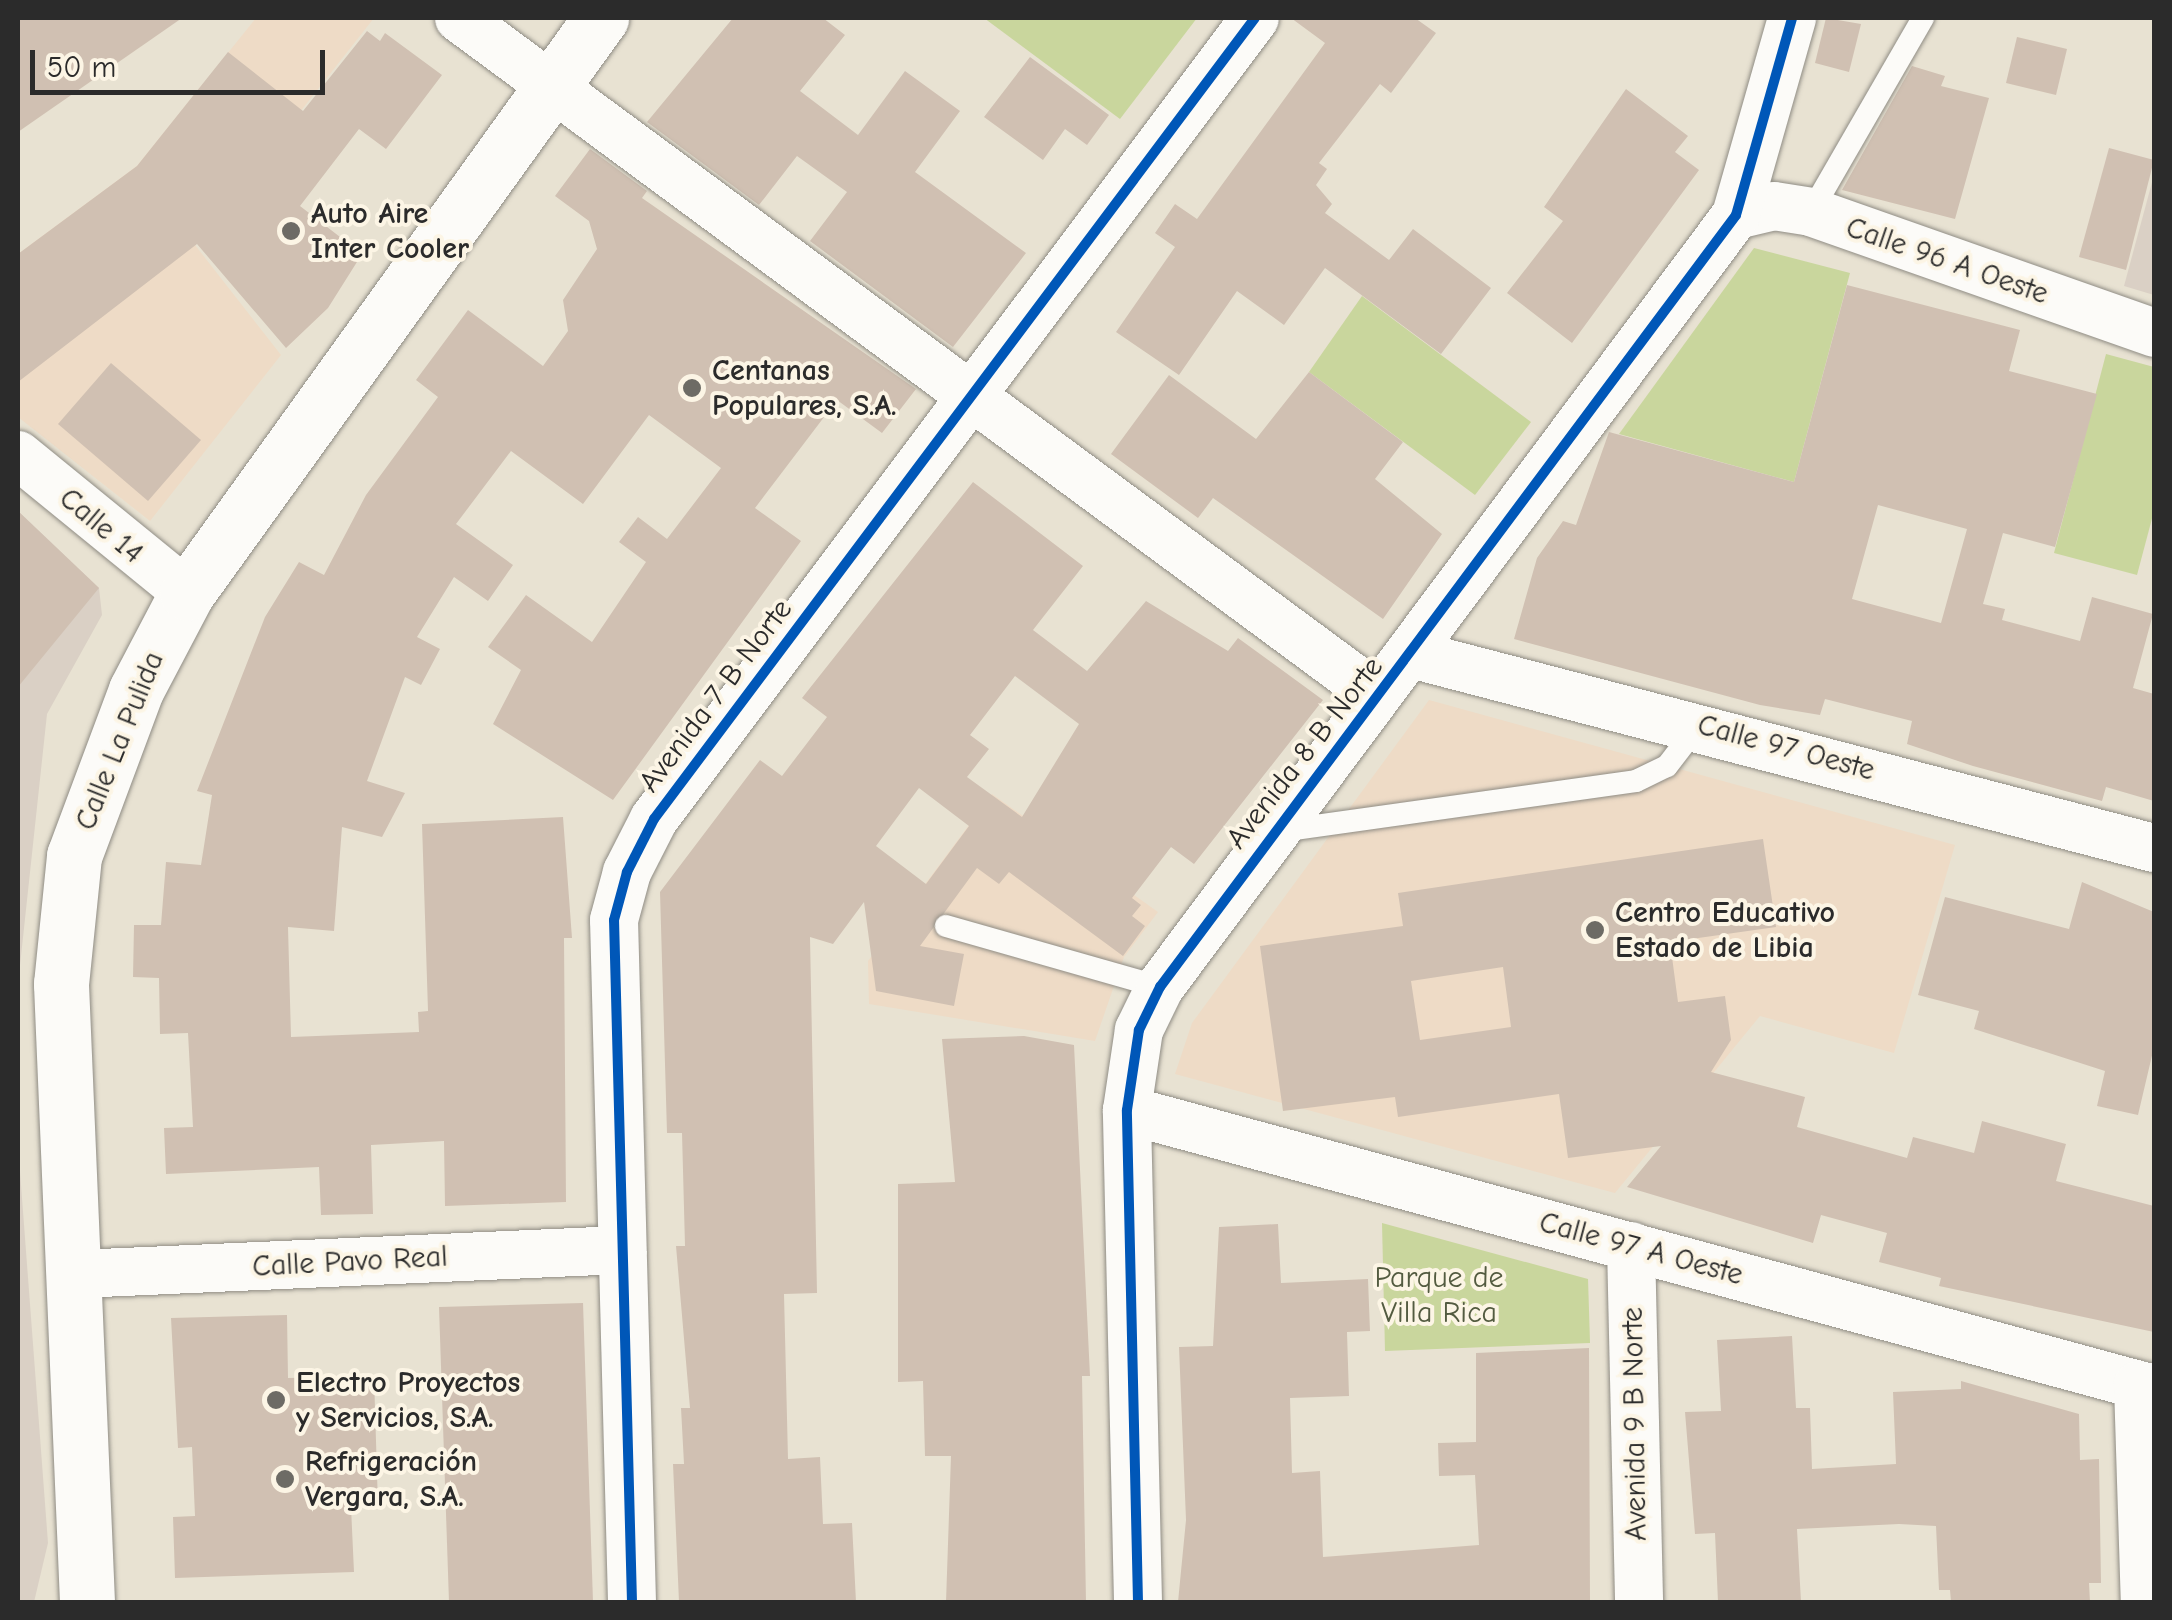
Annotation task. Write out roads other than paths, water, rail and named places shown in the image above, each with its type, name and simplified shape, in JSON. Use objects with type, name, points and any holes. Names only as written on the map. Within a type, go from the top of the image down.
[{"type":"main road","name":"Calle La Pulida","points":[[87,1602],[78,1274],[61,984],[74,856],[136,690],[187,593],[602,18]]},
{"type":"street","points":[[459,18],[548,88],[1376,694]]},
{"type":"street","name":"Avenida 7 B Norte","points":[[632,1602],[614,920],[627,872],[654,819],[1255,18]]},
{"type":"street","name":"Avenida 8 B Norte","points":[[1138,1602],[1127,1110],[1139,1030],[1160,987],[1376,694],[1415,654],[1736,215],[1792,18]]},
{"type":"street","name":"Calle 96 A Oeste","points":[[1736,215],[1774,206],[1810,212],[2154,333]]},
{"type":"street","name":"Calle 14","points":[[18,455],[187,593]]},
{"type":"street","name":"Calle 97 Oeste","points":[[1415,654],[1699,724],[2154,848]]},
{"type":"street","name":"Calle 97 A Oeste","points":[[1127,1110],[2146,1387]]},
{"type":"street","name":"Avenida 9 B Norte","points":[[1631,1246],[1639,1602]]},
{"type":"street","name":"Calle Pavo Real","points":[[78,1274],[622,1250]]},
{"type":"street","points":[[2145,1602],[2146,1387]]},
{"type":"lane","points":[[1810,212],[1923,18]]},
{"type":"lane","points":[[1276,832],[1636,781],[1667,766],[1699,724]]},
{"type":"lane","points":[[946,926],[1160,987]]},
{"type":"place","name":"Auto Aire Inter Cooler","points":[[291,231]]},
{"type":"place","name":"Centanas Populares, S.A.","points":[[692,388]]},
{"type":"place","name":"Centro Educativo Estado de Libia","points":[[1595,930]]},
{"type":"place","name":"Electro Proyectos y Servicios, S.A.","points":[[276,1400]]},
{"type":"place","name":"Refrigeración Vergara, S.A.","points":[[285,1479]]},
{"type":"park label","name":"Parque de Villa Rica","points":[[1439,1295]]}]
